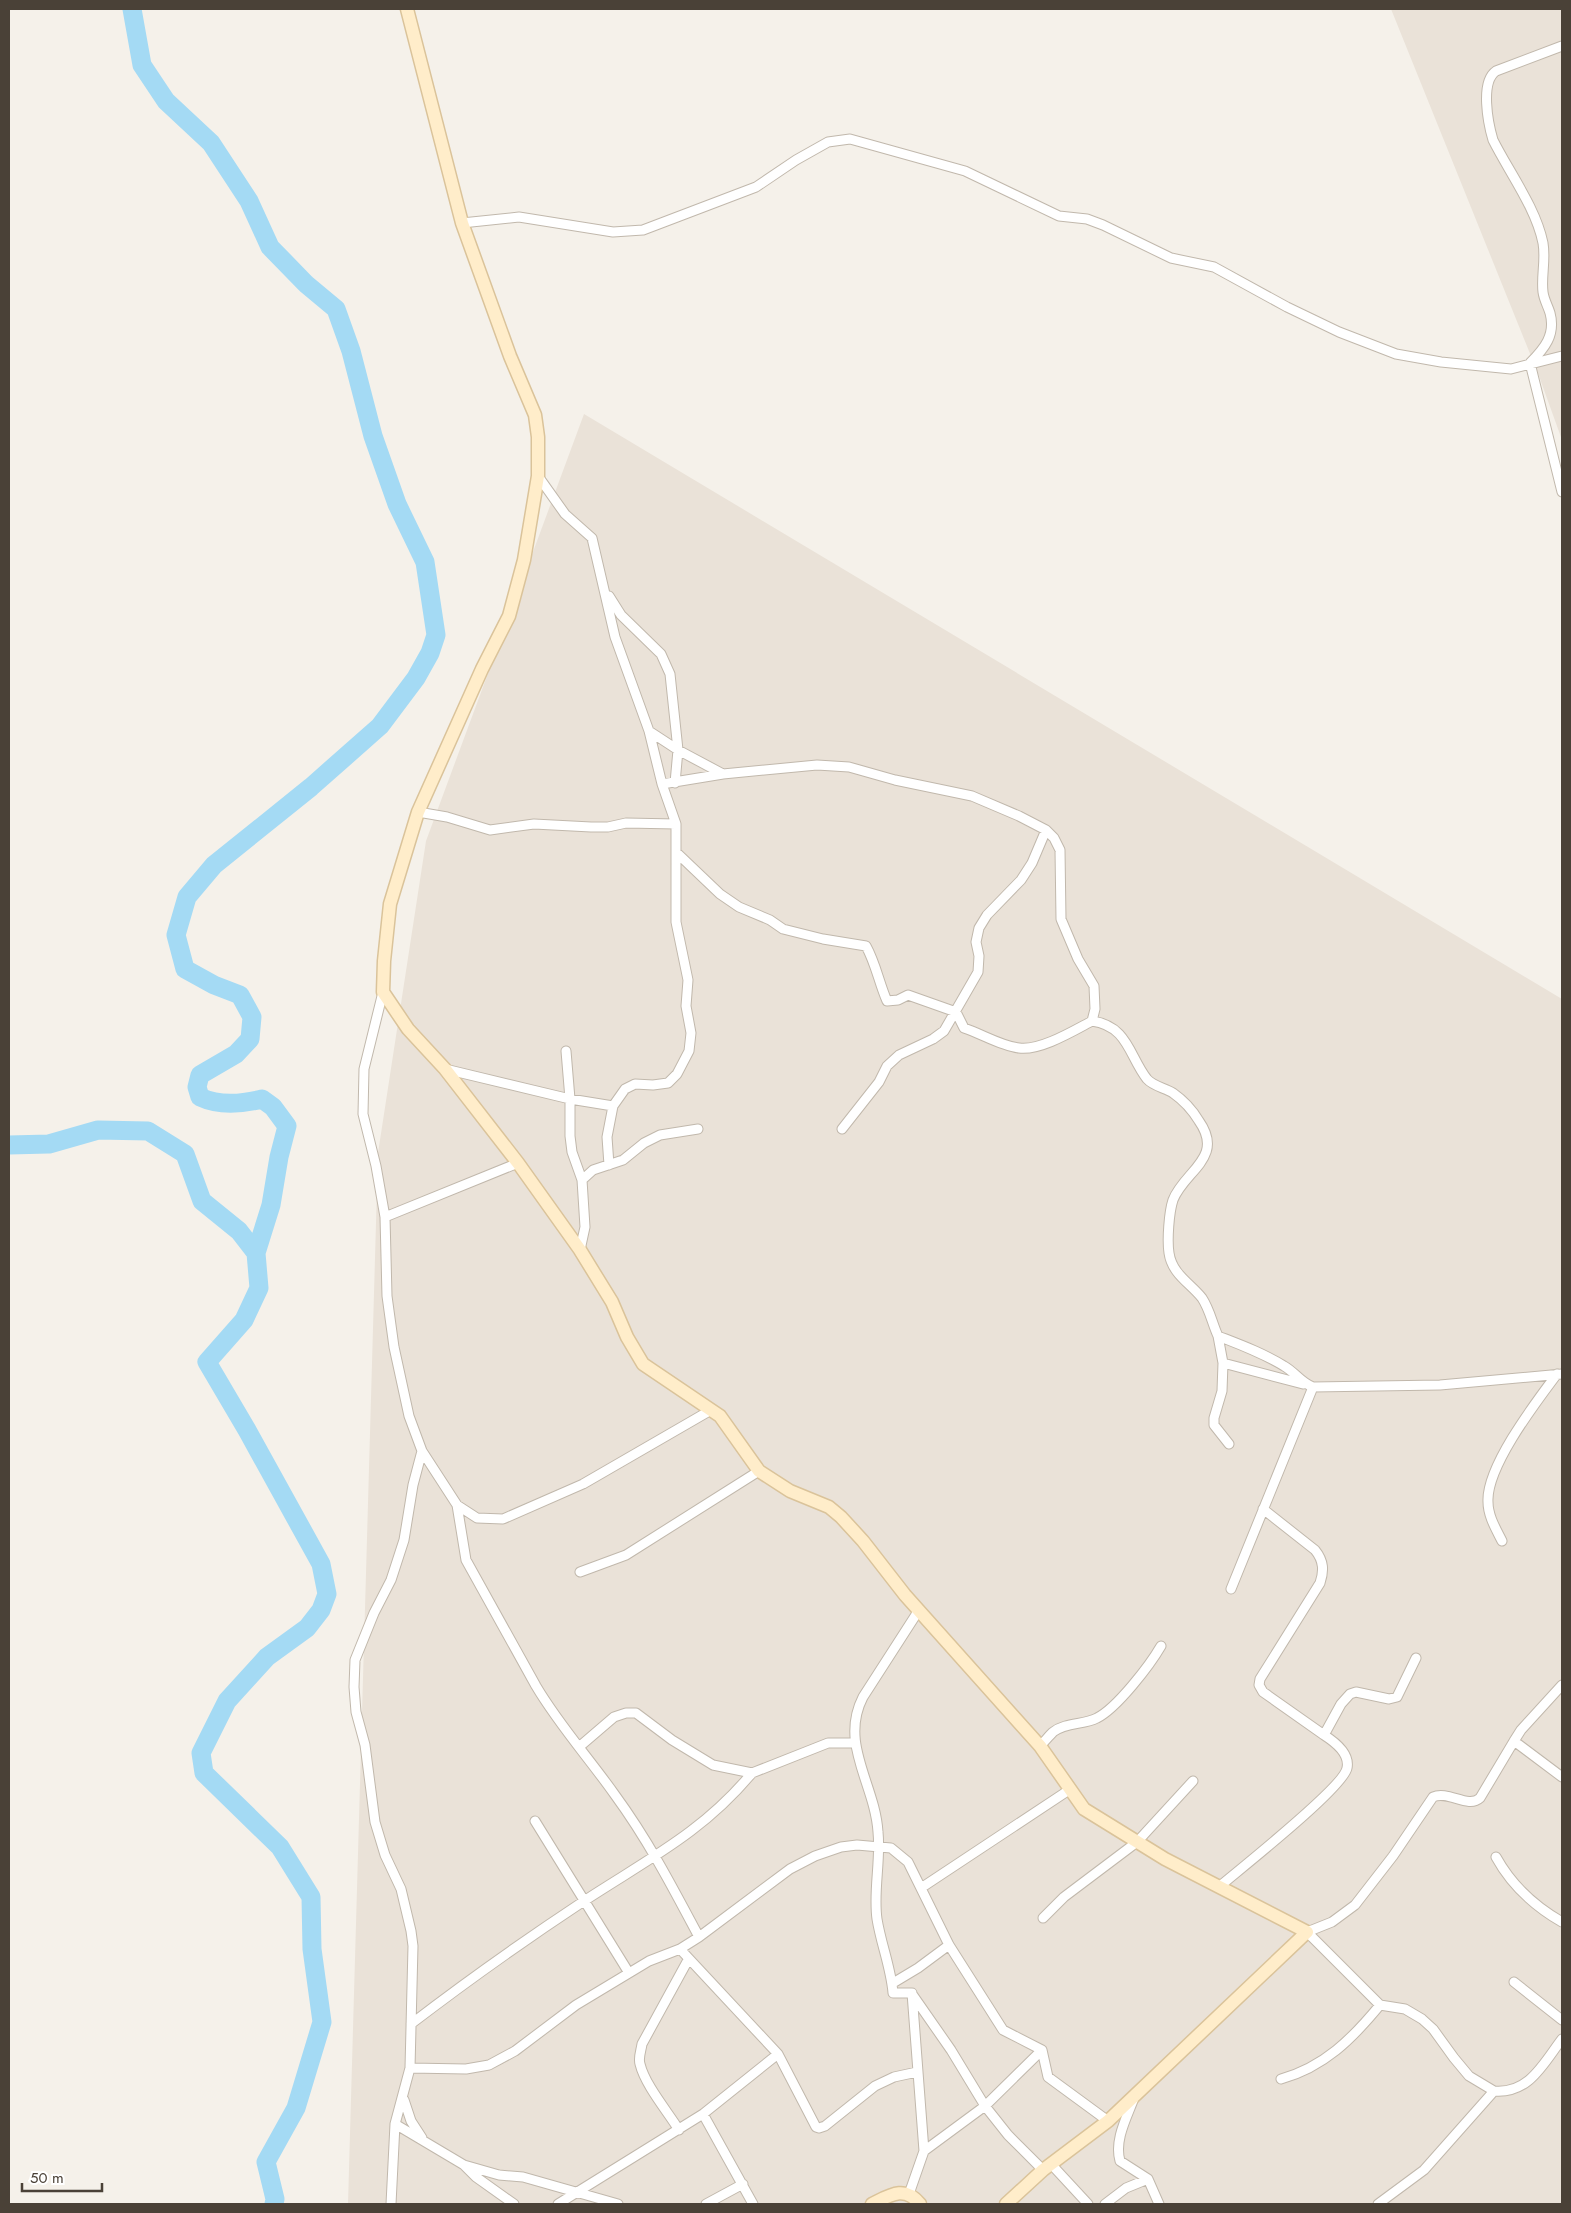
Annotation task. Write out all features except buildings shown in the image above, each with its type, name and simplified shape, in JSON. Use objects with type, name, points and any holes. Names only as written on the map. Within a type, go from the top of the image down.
[{"type":"street","points":[[407,9],[462,223],[510,356],[535,415],[538,437],[538,476],[524,560],[509,616],[482,669],[418,812],[390,904],[383,992],[364,1069],[362,1114],[376,1166],[384,1217],[387,1296],[394,1347],[409,1416],[422,1451],[457,1504],[477,1518],[503,1519],[583,1484],[711,1410]]},
{"type":"street","points":[[1530,364],[1545,347],[1551,334],[1550,314],[1542,291],[1545,267],[1543,245],[1538,225],[1493,140],[1487,85],[1490,76],[1496,71],[1562,46]]},
{"type":"street","points":[[462,223],[519,217],[613,232],[643,230],[756,187],[828,142],[850,139],[964,171],[1059,216],[1087,219],[1171,258],[1214,267],[1287,307],[1339,332],[1389,352],[1426,360],[1503,369],[1518,368],[1562,356]]},
{"type":"street","points":[[1530,364],[1562,492]]},
{"type":"street","points":[[538,476],[565,514],[592,538],[615,637],[649,731],[662,784],[676,824],[676,922],[688,980],[686,1006],[691,1033],[689,1051],[677,1074],[668,1083],[653,1085],[635,1084],[625,1089],[613,1106],[607,1137],[609,1165]]},
{"type":"street","points":[[605,591],[621,615],[661,654],[670,674],[678,750],[675,783]]},
{"type":"street","points":[[649,731],[678,750],[723,774]]},
{"type":"street","points":[[662,784],[723,774],[817,765],[849,768],[972,796],[1046,830],[1054,838],[1060,850],[1061,919],[1078,959],[1094,986],[1095,1009],[1092,1021]]},
{"type":"street","points":[[418,812],[446,817],[490,830],[534,824],[592,827],[608,827],[626,823],[676,824]]},
{"type":"street","points":[[842,1129],[878,1082],[887,1066],[899,1055],[933,1039],[944,1031],[978,972],[980,956],[976,942],[979,928],[987,915],[1021,880],[1032,863],[1046,830]]},
{"type":"street","points":[[677,853],[720,894],[739,907],[770,920],[783,929],[823,939],[866,946],[876,965],[878,980],[887,1001],[898,1000],[908,995],[956,1012],[964,1028],[1017,1048],[1030,1049],[1062,1037],[1092,1021],[1103,1023],[1119,1034],[1129,1045],[1148,1080],[1173,1093],[1201,1123],[1208,1143],[1207,1154],[1174,1199],[1171,1210],[1169,1253],[1173,1267],[1201,1297],[1210,1310],[1218,1336],[1223,1363],[1222,1391],[1214,1418],[1214,1426],[1228,1444]]},
{"type":"street","points":[[383,992],[408,1029],[445,1070],[518,1163],[580,1250],[612,1302],[627,1337],[643,1364],[720,1416],[759,1471],[790,1491],[829,1507],[841,1517],[919,1610],[1040,1746],[1084,1809],[1137,1842],[1307,1932],[1380,2005],[1405,2009],[1422,2019],[1433,2029],[1469,2076],[1494,2091],[1506,2092],[1528,2083],[1562,2039]]},
{"type":"street","points":[[566,1051],[570,1099],[570,1136],[572,1152],[582,1180],[585,1227],[580,1250]]},
{"type":"street","points":[[445,1070],[570,1099],[613,1106]]},
{"type":"street","points":[[582,1180],[593,1170],[623,1160],[644,1143],[660,1135],[698,1129]]},
{"type":"street","points":[[384,1217],[518,1163]]},
{"type":"street","points":[[1218,1336],[1270,1357],[1289,1369],[1309,1386]]},
{"type":"street","points":[[1223,1363],[1309,1386],[1440,1385],[1560,1374]]},
{"type":"street","points":[[1502,1542],[1492,1522],[1487,1501],[1493,1475],[1517,1429],[1560,1374]]},
{"type":"street","points":[[1231,1589],[1309,1386]]},
{"type":"street","points":[[391,2204],[396,2124],[410,2068],[413,1946],[401,1889],[385,1855],[375,1822],[365,1744],[356,1712],[354,1687],[355,1660],[374,1613],[391,1580],[404,1540],[413,1484],[422,1451]]},
{"type":"street","points":[[580,1572],[626,1555],[759,1471]]},
{"type":"street","points":[[457,1504],[466,1560],[548,1706],[616,1795],[657,1856],[699,1937]]},
{"type":"street","points":[[1220,1886],[1302,1816],[1344,1776],[1348,1766],[1346,1757],[1338,1745],[1264,1692],[1259,1684],[1260,1678],[1320,1583],[1324,1572],[1320,1556],[1315,1550],[1263,1509]]},
{"type":"street","points":[[912,1993],[894,1993],[877,1918],[878,1846],[876,1813],[855,1743],[854,1722],[857,1709],[919,1610]]},
{"type":"street","points":[[1040,1746],[1054,1732],[1065,1726],[1086,1722],[1107,1712],[1144,1671],[1162,1646]]},
{"type":"street","points":[[1324,1735],[1341,1704],[1350,1694],[1356,1692],[1389,1699],[1397,1697],[1416,1658]]},
{"type":"street","points":[[1006,2204],[1047,2167],[1108,2121],[1307,1932],[1332,1922],[1355,1905],[1433,1797],[1441,1795],[1471,1802],[1480,1798],[1521,1730],[1562,1685]]},
{"type":"street","points":[[579,1747],[614,1717],[626,1713],[636,1713],[672,1740],[713,1765],[752,1773]]},
{"type":"street","points":[[1514,1741],[1562,1777]]},
{"type":"street","points":[[411,2024],[507,1953],[657,1856],[708,1819],[731,1799],[752,1773],[828,1742],[855,1743]]},
{"type":"street","points":[[1043,1918],[1064,1897],[1137,1842],[1193,1781]]},
{"type":"street","points":[[921,1888],[1069,1790]]},
{"type":"street","points":[[534,1821],[629,1973]]},
{"type":"street","points":[[410,2068],[466,2068],[489,2065],[516,2051],[576,2005],[649,1961],[680,1949],[699,1937],[790,1869],[815,1856],[841,1847],[857,1845],[891,1848],[908,1862],[949,1945],[1003,2030],[1042,2050]]},
{"type":"street","points":[[1496,1857],[1503,1869],[1530,1902],[1562,1922]]},
{"type":"street","points":[[892,1983],[918,1968],[949,1945]]},
{"type":"street","points":[[680,1949],[688,1960],[778,2054],[813,2124],[819,2128],[825,2126],[875,2086],[894,2077],[917,2072]]},
{"type":"street","points":[[679,2130],[648,2080],[640,2064],[640,2056],[642,2044],[688,1960]]},
{"type":"street","points":[[1514,1982],[1562,2020]]},
{"type":"street","points":[[909,2194],[924,2151],[912,1993]]},
{"type":"street","points":[[912,1993],[951,2050],[985,2106],[1008,2135],[1088,2204]]},
{"type":"street","points":[[1281,2079],[1300,2074],[1322,2062],[1343,2046],[1380,2005]]},
{"type":"street","points":[[924,2151],[985,2106],[1042,2050]]},
{"type":"street","points":[[1042,2050],[1048,2078],[1108,2121]]},
{"type":"street","points":[[558,2204],[679,2130],[778,2054]]},
{"type":"street","points":[[1378,2204],[1424,2170],[1494,2091]]},
{"type":"street","points":[[1135,2095],[1119,2143],[1118,2154],[1120,2161],[1148,2178],[1159,2204]]},
{"type":"street","points":[[403,2099],[411,2121],[423,2140]]},
{"type":"street","points":[[702,2114],[753,2204]]},
{"type":"street","points":[[396,2124],[464,2165],[476,2177],[514,2204]]},
{"type":"street","points":[[464,2165],[498,2175],[523,2177],[618,2204]]},
{"type":"street","points":[[1105,2204],[1126,2188],[1148,2178]]},
{"type":"street","points":[[706,2204],[743,2184]]},
{"type":"street","points":[[872,2204],[900,2193],[909,2194],[920,2204]]},
{"type":"shaded area","points":[[1391,9],[1562,9],[1562,440],[1539,376]]},
{"type":"shaded area","points":[[584,414],[1562,999],[1562,2204],[348,2204],[378,1153],[426,841]]},
{"type":"waterway","points":[[132,9],[142,65],[166,101],[211,143],[249,201],[270,247],[306,284],[336,309],[351,351],[373,436],[397,504],[425,562],[436,635],[430,653],[416,678],[380,726],[311,787],[214,865],[187,897],[176,935],[185,969],[214,985],[240,995],[252,1017],[250,1039],[236,1054],[200,1075],[197,1087],[200,1097],[223,1103],[262,1099],[273,1107],[287,1126],[279,1157],[271,1205],[256,1253]]},
{"type":"waterway","points":[[9,1145],[49,1144],[98,1130],[148,1131],[185,1154],[202,1201],[239,1231],[256,1253],[259,1288],[244,1320],[207,1362],[321,1564],[327,1594],[321,1610],[307,1628],[267,1657],[227,1701],[201,1753],[204,1773],[280,1847],[311,1897],[312,1949],[322,2022],[296,2108],[266,2162],[275,2199],[274,2204]]}]
